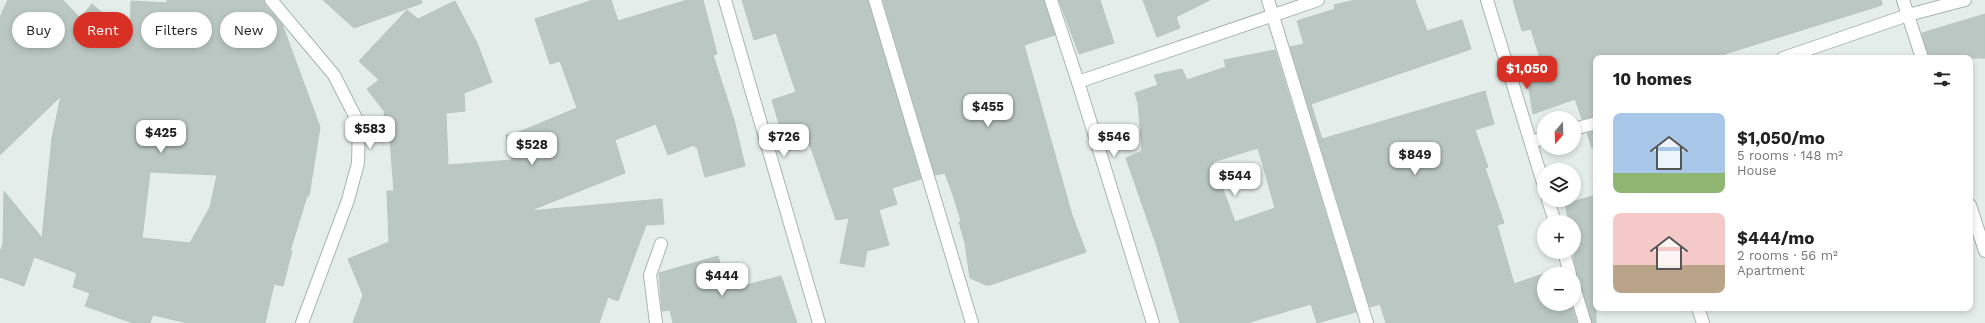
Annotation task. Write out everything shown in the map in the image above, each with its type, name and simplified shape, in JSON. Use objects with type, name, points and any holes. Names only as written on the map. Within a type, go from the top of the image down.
[{"type":"street","points":[[271,0],[334,75],[359,124],[358,163],[348,200],[302,323]]},
{"type":"street","points":[[726,0],[819,323]]},
{"type":"street","points":[[875,0],[972,323]]},
{"type":"street","points":[[1051,0],[1153,323]]},
{"type":"street","points":[[1268,0],[1367,323]]},
{"type":"street","points":[[1078,82],[1318,0]]},
{"type":"street","points":[[1487,0],[1537,163]]},
{"type":"street","points":[[1903,0],[1921,55]]},
{"type":"street","points":[[1792,55],[1908,15],[1965,0]]},
{"type":"street","points":[[1581,127],[1593,124]]},
{"type":"street","points":[[1531,142],[1537,140]]},
{"type":"street","points":[[1973,214],[1985,250]]},
{"type":"street","points":[[656,323],[653,310],[650,275],[661,244]]},
{"type":"street","points":[[1581,310],[1585,323]]},
{"type":"street","points":[[1699,311],[1703,323]]},
{"type":"building","points":[[8,0],[63,0],[74,12],[73,12],[73,48],[133,48],[133,12],[131,12],[131,1],[167,3],[167,0],[264,0],[265,5],[271,12],[220,12],[220,48],[277,48],[277,18],[282,24],[320,127],[309,196],[307,196],[290,251],[292,251],[283,286],[274,284],[265,323],[188,323],[153,315],[150,323],[133,323],[85,306],[90,293],[73,287],[77,273],[34,257],[24,286],[0,277],[0,252],[3,244],[4,191],[42,238],[52,138],[61,96],[0,155],[0,17]],"holes":[[[150,172],[217,175],[210,207],[190,243],[142,238]]]},
{"type":"building","points":[[323,0],[421,0],[422,3],[354,28]]},
{"type":"building","points":[[593,0],[611,0],[618,21],[687,0],[703,0],[717,54],[713,55],[734,120],[745,166],[705,177],[697,147],[694,145],[668,155],[656,124],[615,140],[625,173],[529,211],[662,199],[664,224],[646,225],[618,301],[608,297],[599,323],[353,323],[363,295],[348,259],[389,242],[387,191],[394,191],[390,140],[388,140],[384,111],[367,89],[379,80],[359,61],[407,10],[418,19],[455,1],[477,43],[492,82],[464,93],[465,111],[446,113],[448,165],[512,160],[506,135],[519,132],[577,108],[560,61],[550,64],[535,19]]},
{"type":"building","points":[[742,0],[868,0],[921,179],[892,188],[897,204],[879,210],[889,245],[867,251],[864,267],[840,263],[849,218],[836,220],[810,145],[787,151],[772,100],[796,92],[776,33],[754,40]]},
{"type":"building","points":[[883,0],[1044,0],[1055,35],[1024,45],[1072,215],[1086,252],[990,285],[986,285],[970,278],[965,243],[959,222],[961,221],[953,195],[945,173],[935,175]]},
{"type":"building","points":[[1059,0],[1100,0],[1114,43],[1079,54]]},
{"type":"building","points":[[1143,0],[1210,0],[1176,17],[1180,28],[1157,37]]},
{"type":"building","points":[[1355,0],[1415,0],[1427,31],[1462,20],[1471,49],[1311,104],[1322,139],[1485,91],[1494,124],[1475,130],[1488,167],[1485,168],[1504,223],[1497,225],[1514,284],[1537,276],[1537,311],[1573,311],[1577,323],[1386,323],[1380,304],[1370,307],[1290,47],[1304,44],[1297,21],[1335,9],[1334,5]]},
{"type":"building","points":[[1513,0],[1881,0],[1882,5],[1725,55],[1593,55],[1593,117],[1582,119],[1581,111],[1579,111],[1575,99],[1541,111],[1537,111],[1537,113],[1533,114],[1528,83],[1546,78],[1531,29],[1522,31]]},
{"type":"building","points":[[92,4],[101,12],[85,12]]},
{"type":"building","points":[[1985,14],[1985,58],[1973,58],[1973,55],[1928,55],[1922,33]]},
{"type":"building","points":[[1275,50],[1356,312],[1317,323],[1311,304],[1247,323],[1180,323],[1157,247],[1126,158],[1142,151],[1138,103],[1135,93],[1158,85],[1154,75],[1182,69],[1187,80],[1226,67],[1224,60]],"holes":[[[1258,148],[1275,208],[1235,222],[1213,162]]]},
{"type":"building","points":[[1593,132],[1593,148],[1592,148],[1587,133]]},
{"type":"building","points":[[1593,196],[1593,311],[1596,311],[1596,323],[1592,323],[1581,285],[1581,267],[1576,267],[1574,260],[1581,259],[1581,215],[1567,215],[1566,207],[1581,207],[1581,199]]},
{"type":"building","points":[[718,256],[728,290],[781,276],[797,323],[673,323],[670,310],[662,311],[659,273]]}]
